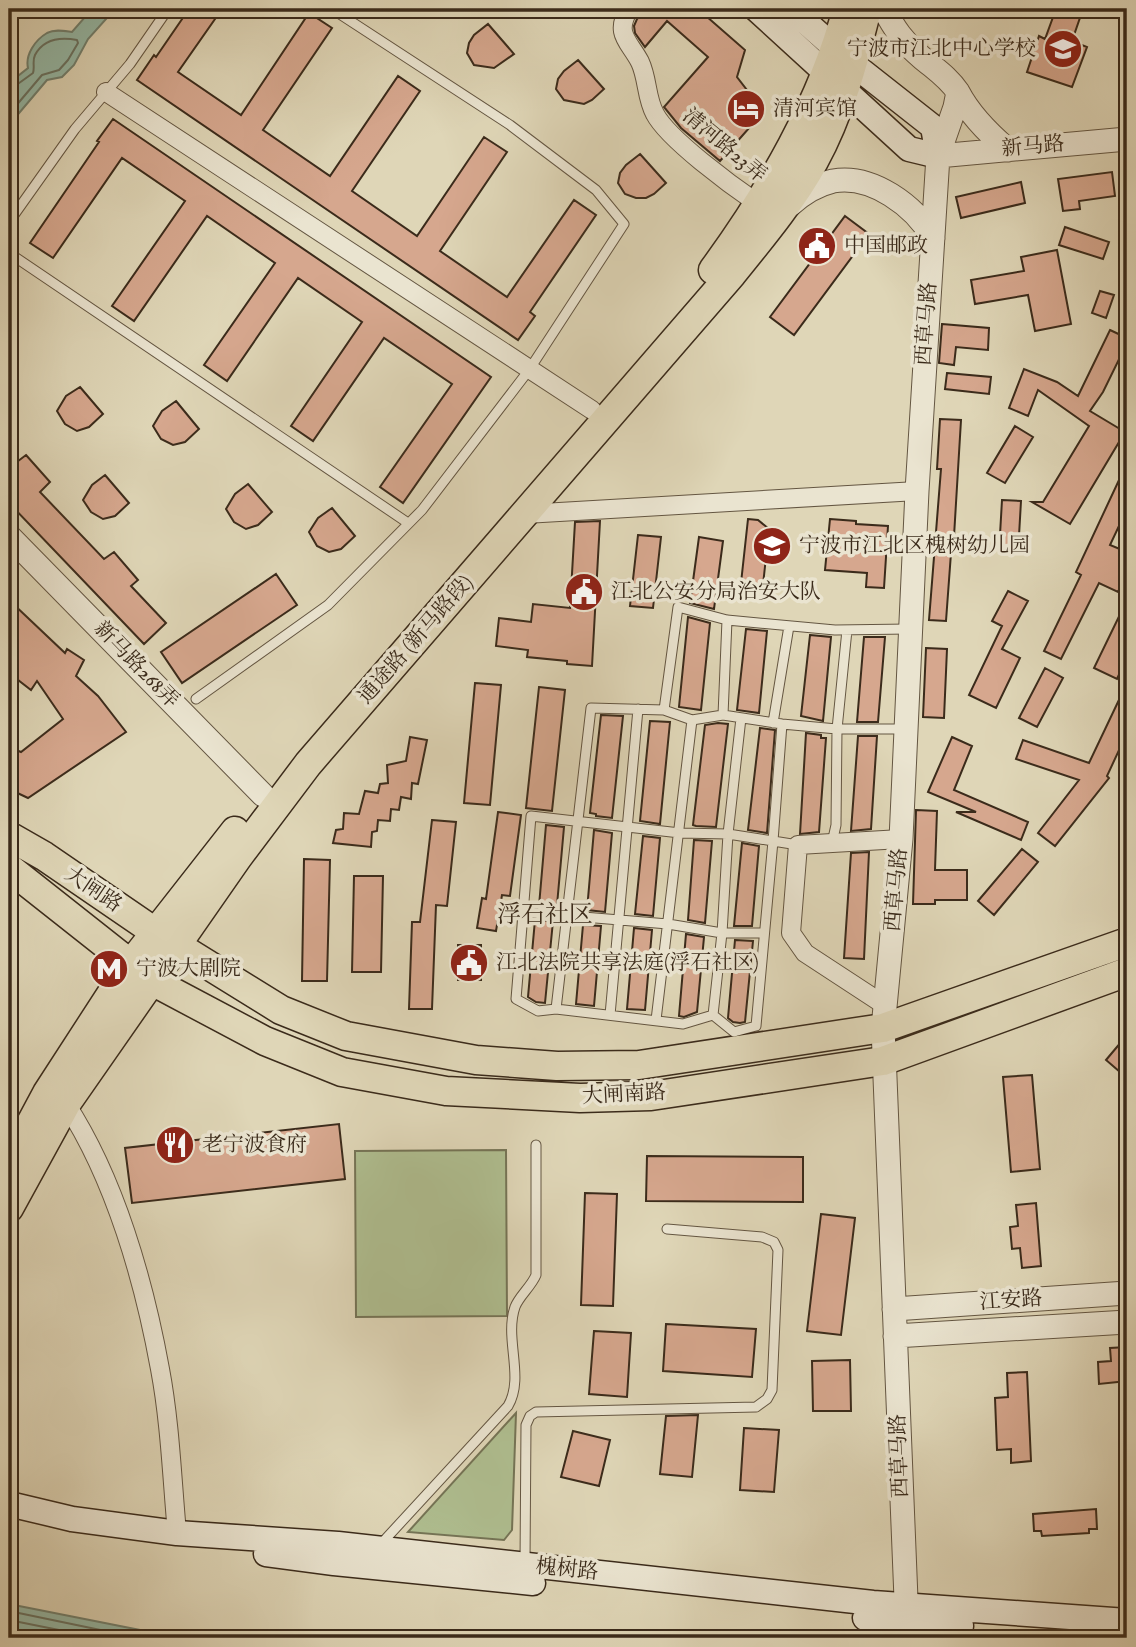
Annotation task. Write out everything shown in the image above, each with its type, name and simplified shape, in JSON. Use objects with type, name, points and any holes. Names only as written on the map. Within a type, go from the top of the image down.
[{"type":"main road","points":[[756,9],[839,69]]},
{"type":"main road","points":[[791,9],[909,149],[938,156]]},
{"type":"main road","points":[[839,69],[847,9]]},
{"type":"main road","points":[[839,69],[867,9]]},
{"type":"main road","name":"通途路 (新马路段)","points":[[9,1164],[47,1093],[141,973],[263,795],[712,272],[814,162],[832,124],[839,69]]},
{"type":"main road","name":"通途路 (新马路段)","points":[[166,938],[238,857],[308,764],[732,274],[767,210]]},
{"type":"main road","name":"大闸路","points":[[9,836],[44,856],[166,938]]},
{"type":"main road","name":"大闸路","points":[[9,868],[141,973]]},
{"type":"main road","name":"大闸南路","points":[[166,938],[281,1010],[346,1036],[476,1060],[557,1066],[639,1065],[884,1017],[1127,942]]},
{"type":"main road","name":"大闸南路","points":[[141,973],[265,1041],[342,1072],[446,1091],[580,1098],[651,1096],[883,1060],[1127,972]]},
{"type":"main road","name":"通途路 (新马路段)","points":[[9,1208],[141,973]]},
{"type":"main road","name":"槐树路","points":[[9,1504],[72,1519],[177,1533],[377,1549],[525,1565],[907,1615],[1127,1621]]},
{"type":"main road","name":"槐树路","points":[[9,1519],[334,1563],[734,1602],[1127,1633]]},
{"type":"street","name":"清河路23弄","points":[[629,9],[624,18],[622,35],[647,79],[649,102],[655,114],[682,143],[729,183],[767,210]]},
{"type":"street","points":[[884,9],[898,34],[919,56],[949,79],[977,121],[1008,150]]},
{"type":"street","points":[[106,92],[592,410]]},
{"type":"street","name":"西草马路","points":[[907,1615],[883,1060],[884,1017],[901,839],[917,491],[938,156],[958,92]]},
{"type":"street","name":"新马路","points":[[938,156],[1127,139]]},
{"type":"street","points":[[767,210],[816,187],[833,181],[850,180],[866,184],[903,204],[919,218],[933,238]]},
{"type":"street","points":[[525,514],[917,491]]},
{"type":"street","name":"新马路268弄","points":[[9,536],[263,795]]},
{"type":"street","points":[[884,1017],[805,953],[791,933],[798,845],[901,839]]},
{"type":"street","points":[[66,1104],[84,1132],[111,1195],[142,1285],[160,1370],[177,1533]]},
{"type":"street","name":"江安路","points":[[894,1309],[1127,1293]]},
{"type":"street","name":"江安路","points":[[895,1335],[1127,1322]]},
{"type":"lane","points":[[9,222],[75,129],[131,64],[168,9]]},
{"type":"lane","points":[[196,699],[328,605],[422,510],[529,370],[624,224],[596,190],[510,125],[332,9]]},
{"type":"lane","points":[[9,253],[408,523]]},
{"type":"lane","points":[[664,710],[677,607],[727,620],[789,626],[847,630],[911,629]]},
{"type":"lane","points":[[723,715],[727,620]]},
{"type":"lane","points":[[713,1015],[734,1032],[755,1026],[773,841],[778,723],[789,626]]},
{"type":"lane","points":[[832,843],[836,825],[837,729],[847,630]]},
{"type":"lane","points":[[556,1009],[591,708],[664,710],[692,720],[723,715],[837,729],[906,729]]},
{"type":"lane","points":[[610,1015],[638,709]]},
{"type":"lane","points":[[713,1015],[741,718]]},
{"type":"lane","points":[[656,1020],[692,720]]},
{"type":"lane","points":[[713,1015],[683,1024],[556,1009],[538,1011],[516,999],[531,816],[680,833],[728,834],[798,845]]},
{"type":"lane","points":[[523,912],[668,924],[722,933],[764,933]]},
{"type":"lane","points":[[377,1549],[508,1406],[515,1395],[515,1306],[531,1287],[536,1275],[536,1145]]},
{"type":"lane","points":[[525,1565],[526,1425],[530,1416],[537,1412],[756,1407],[767,1399],[772,1391],[778,1250],[774,1242],[762,1237],[667,1229]]},
{"type":"shaded area","points":[[506,1150],[507,1316],[356,1317],[355,1151]]},
{"type":"shaded area","points":[[516,1413],[512,1530],[504,1540],[408,1532]]},
{"type":"water","points":[[92,9],[115,9],[88,39],[74,65],[62,77],[47,80],[9,125],[9,83],[28,68],[28,58],[35,44],[50,32],[72,32]]},
{"type":"water","points":[[9,1604],[140,1630],[154,1638],[9,1638]]},
{"type":"building","points":[[189,9],[222,9],[178,72],[241,115],[309,13],[332,28],[263,130],[330,176],[398,76],[420,91],[352,191],[417,236],[484,137],[507,152],[440,251],[507,297],[574,200],[596,215],[530,312],[535,316],[518,340],[137,80]]},
{"type":"building","points":[[646,9],[698,9],[745,50],[737,77],[750,94],[757,119],[720,161],[681,128],[664,107],[708,57],[667,21],[645,47],[635,33],[634,26]]},
{"type":"building","points":[[1056,9],[1083,9],[1072,41],[1087,47],[1072,87],[1027,72],[1039,36],[1045,39]]},
{"type":"building","points":[[488,24],[514,54],[494,68],[474,65],[467,53],[474,35]]},
{"type":"building","points":[[578,60],[604,89],[584,104],[564,100],[556,89],[558,79],[564,71]]},
{"type":"building","points":[[113,119],[491,377],[403,503],[380,487],[452,384],[384,338],[313,441],[291,426],[362,322],[298,278],[227,381],[204,365],[275,263],[207,216],[134,321],[112,306],[185,201],[122,158],[53,258],[30,243]]},
{"type":"building","points":[[640,154],[666,183],[646,198],[625,194],[618,183],[620,173],[626,165]]},
{"type":"building","points":[[1112,172],[1115,196],[1079,201],[1080,209],[1063,211],[1058,179]]},
{"type":"building","points":[[1021,182],[1025,203],[961,218],[956,197]]},
{"type":"building","points":[[845,216],[869,234],[794,335],[770,317]]},
{"type":"building","points":[[1065,227],[1109,242],[1103,259],[1059,245]]},
{"type":"building","points":[[1057,250],[1071,324],[1035,331],[1028,295],[975,304],[971,280],[1024,271],[1021,257]]},
{"type":"building","points":[[1100,291],[1114,295],[1106,318],[1092,313]]},
{"type":"building","points":[[942,324],[989,328],[988,350],[956,347],[954,365],[939,363]]},
{"type":"building","points":[[1110,330],[1127,338],[1127,343],[1103,392],[1090,411],[1125,432],[1070,524],[1032,502],[1043,502],[1089,426],[1038,390],[1028,416],[1009,408],[1024,369],[1057,382],[1078,396]]},
{"type":"building","points":[[947,373],[991,377],[989,394],[945,389]]},
{"type":"building","points":[[80,387],[103,414],[89,427],[77,431],[65,424],[57,411],[66,396]]},
{"type":"building","points":[[176,401],[199,429],[185,442],[173,445],[161,439],[153,426],[162,411]]},
{"type":"building","points":[[940,419],[961,420],[946,621],[929,620],[941,469],[937,469]]},
{"type":"building","points":[[1015,426],[1033,437],[1005,483],[987,473]]},
{"type":"building","points":[[26,455],[50,482],[40,492],[104,559],[114,552],[138,580],[131,586],[166,623],[144,644],[9,503],[9,468]]},
{"type":"building","points":[[1127,463],[1127,509],[1110,545],[1127,552],[1127,573],[1118,592],[1099,583],[1061,659],[1044,651],[1081,575],[1076,572]]},
{"type":"building","points":[[105,475],[129,503],[115,516],[103,519],[91,512],[83,500],[92,485]]},
{"type":"building","points":[[248,484],[272,512],[258,525],[246,529],[234,522],[226,509],[235,494]]},
{"type":"building","points":[[1002,500],[1021,501],[1018,553],[999,552]]},
{"type":"building","points":[[332,508],[355,536],[341,549],[329,552],[317,546],[309,532],[318,518]]},
{"type":"building","points":[[748,519],[758,520],[769,529],[763,585],[741,583]]},
{"type":"building","points":[[830,519],[888,526],[884,588],[866,587],[867,573],[825,570]]},
{"type":"building","points":[[600,521],[592,666],[527,657],[528,650],[496,646],[499,618],[531,622],[533,604],[570,608],[575,522]]},
{"type":"building","points":[[638,535],[661,537],[653,608],[630,606]]},
{"type":"building","points":[[699,537],[723,541],[714,609],[690,603]]},
{"type":"building","points":[[276,574],[297,605],[182,683],[161,652]]},
{"type":"building","points":[[1008,591],[1028,601],[1002,649],[1020,658],[996,708],[969,695],[1002,626],[992,621]]},
{"type":"building","points":[[9,600],[65,653],[67,649],[84,660],[76,676],[98,696],[126,732],[28,798],[9,789],[9,747],[21,752],[63,719],[37,681],[31,690],[18,680],[9,692]]},
{"type":"building","points":[[1127,600],[1127,657],[1117,679],[1094,668]]},
{"type":"building","points":[[688,617],[710,623],[701,710],[679,707]]},
{"type":"building","points":[[746,629],[767,631],[759,713],[737,710]]},
{"type":"building","points":[[810,635],[831,637],[823,721],[801,716]]},
{"type":"building","points":[[864,637],[885,637],[878,722],[857,722]]},
{"type":"building","points":[[926,648],[947,649],[944,718],[923,717]]},
{"type":"building","points":[[1045,668],[1063,678],[1037,727],[1019,718]]},
{"type":"building","points":[[475,683],[501,685],[490,805],[464,803]]},
{"type":"building","points":[[1127,683],[1127,733],[1107,776],[1109,778],[1055,846],[1038,833],[1079,780],[1016,759],[1023,740],[1089,763]]},
{"type":"building","points":[[539,687],[565,690],[552,811],[526,808]]},
{"type":"building","points":[[601,715],[623,716],[612,818],[590,813]]},
{"type":"building","points":[[650,721],[670,722],[660,824],[640,821]]},
{"type":"building","points":[[728,724],[716,827],[696,826],[693,825],[705,725]]},
{"type":"building","points":[[760,728],[775,730],[767,833],[748,830]]},
{"type":"building","points":[[806,733],[826,738],[819,832],[800,834]]},
{"type":"building","points":[[858,736],[877,736],[871,829],[851,831]]},
{"type":"building","points":[[410,737],[427,740],[418,784],[412,783],[411,799],[401,797],[399,810],[391,809],[390,821],[378,820],[377,831],[372,832],[371,847],[333,843],[336,830],[343,829],[344,813],[359,814],[365,791],[378,793],[380,784],[388,783],[387,765],[406,761]]},
{"type":"building","points":[[952,737],[972,746],[954,790],[1028,822],[1021,840],[956,812],[976,812],[928,792]]},
{"type":"building","points":[[916,810],[937,811],[935,870],[967,870],[967,900],[935,900],[935,904],[913,904]]},
{"type":"building","points":[[498,812],[521,815],[510,896],[502,895],[496,931],[477,928],[482,898],[486,899]]},
{"type":"building","points":[[432,820],[456,822],[447,906],[436,905],[432,1009],[409,1009],[412,922],[420,922]]},
{"type":"building","points":[[546,825],[564,827],[557,905],[554,908],[539,906]]},
{"type":"building","points":[[594,830],[612,833],[605,912],[587,910]]},
{"type":"building","points":[[643,836],[660,838],[653,916],[635,914]]},
{"type":"building","points":[[694,840],[712,841],[705,923],[688,920]]},
{"type":"building","points":[[742,843],[759,846],[752,926],[734,926]]},
{"type":"building","points":[[1022,849],[1038,862],[994,915],[978,901]]},
{"type":"building","points":[[869,852],[864,959],[844,958],[851,853]]},
{"type":"building","points":[[304,859],[330,860],[327,981],[302,981]]},
{"type":"building","points":[[354,876],[383,876],[381,972],[352,972]]},
{"type":"building","points":[[535,920],[553,921],[545,1003],[528,997]]},
{"type":"building","points":[[583,925],[601,926],[594,1006],[576,1004]]},
{"type":"building","points":[[634,928],[652,930],[645,1010],[627,1009]]},
{"type":"building","points":[[686,934],[704,937],[697,1012],[684,1017],[679,1016]]},
{"type":"building","points":[[735,940],[753,941],[745,1022],[740,1023],[728,1018]]},
{"type":"building","name":"江北法院共享法庭(浮石社区)","points":[[458,945],[481,945],[481,980],[458,980]]},
{"type":"building","points":[[1127,1035],[1127,1078],[1106,1060]]},
{"type":"building","points":[[1032,1075],[1040,1169],[1011,1172],[1003,1077]]},
{"type":"building","points":[[339,1124],[345,1179],[132,1203],[125,1148]]},
{"type":"building","points":[[647,1156],[803,1157],[803,1202],[646,1201]]},
{"type":"building","points":[[585,1193],[617,1194],[613,1306],[581,1305]]},
{"type":"building","points":[[1036,1203],[1041,1266],[1022,1268],[1020,1248],[1012,1249],[1010,1227],[1018,1226],[1016,1205]]},
{"type":"building","points":[[821,1214],[855,1218],[841,1335],[807,1331]]},
{"type":"building","points":[[666,1324],[756,1329],[752,1377],[663,1371]]},
{"type":"building","points":[[594,1331],[631,1333],[627,1397],[589,1394]]},
{"type":"building","points":[[1127,1347],[1127,1381],[1099,1384],[1098,1362],[1111,1361],[1110,1348]]},
{"type":"building","points":[[850,1360],[851,1411],[813,1411],[812,1361]]},
{"type":"building","points":[[1027,1372],[1031,1461],[1011,1463],[1011,1449],[997,1450],[995,1398],[1008,1397],[1007,1373]]},
{"type":"building","points":[[698,1415],[692,1477],[660,1474],[666,1416]]},
{"type":"building","points":[[744,1428],[779,1430],[774,1492],[740,1490]]},
{"type":"building","points":[[573,1431],[610,1440],[599,1486],[561,1477]]},
{"type":"building","points":[[1096,1509],[1097,1529],[1089,1529],[1089,1533],[1042,1536],[1041,1531],[1034,1531],[1033,1514]]},
{"type":"place","name":"宁波市江北中心学校","points":[[1063,49]]},
{"type":"place","name":"清河宾馆","points":[[746,109]]},
{"type":"place","name":"中国邮政","points":[[817,246]]},
{"type":"place","name":"宁波市江北区槐树幼儿园","points":[[772,546]]},
{"type":"place","name":"江北公安分局治安大队","points":[[584,592]]},
{"type":"place","name":"江北法院共享法庭(浮石社区)","points":[[469,963]]},
{"type":"place","name":"宁波大剧院","points":[[109,969]]},
{"type":"place","name":"老宁波食府","points":[[175,1145]]},
{"type":"district","name":"浮石社区","points":[[545,915]]}]
